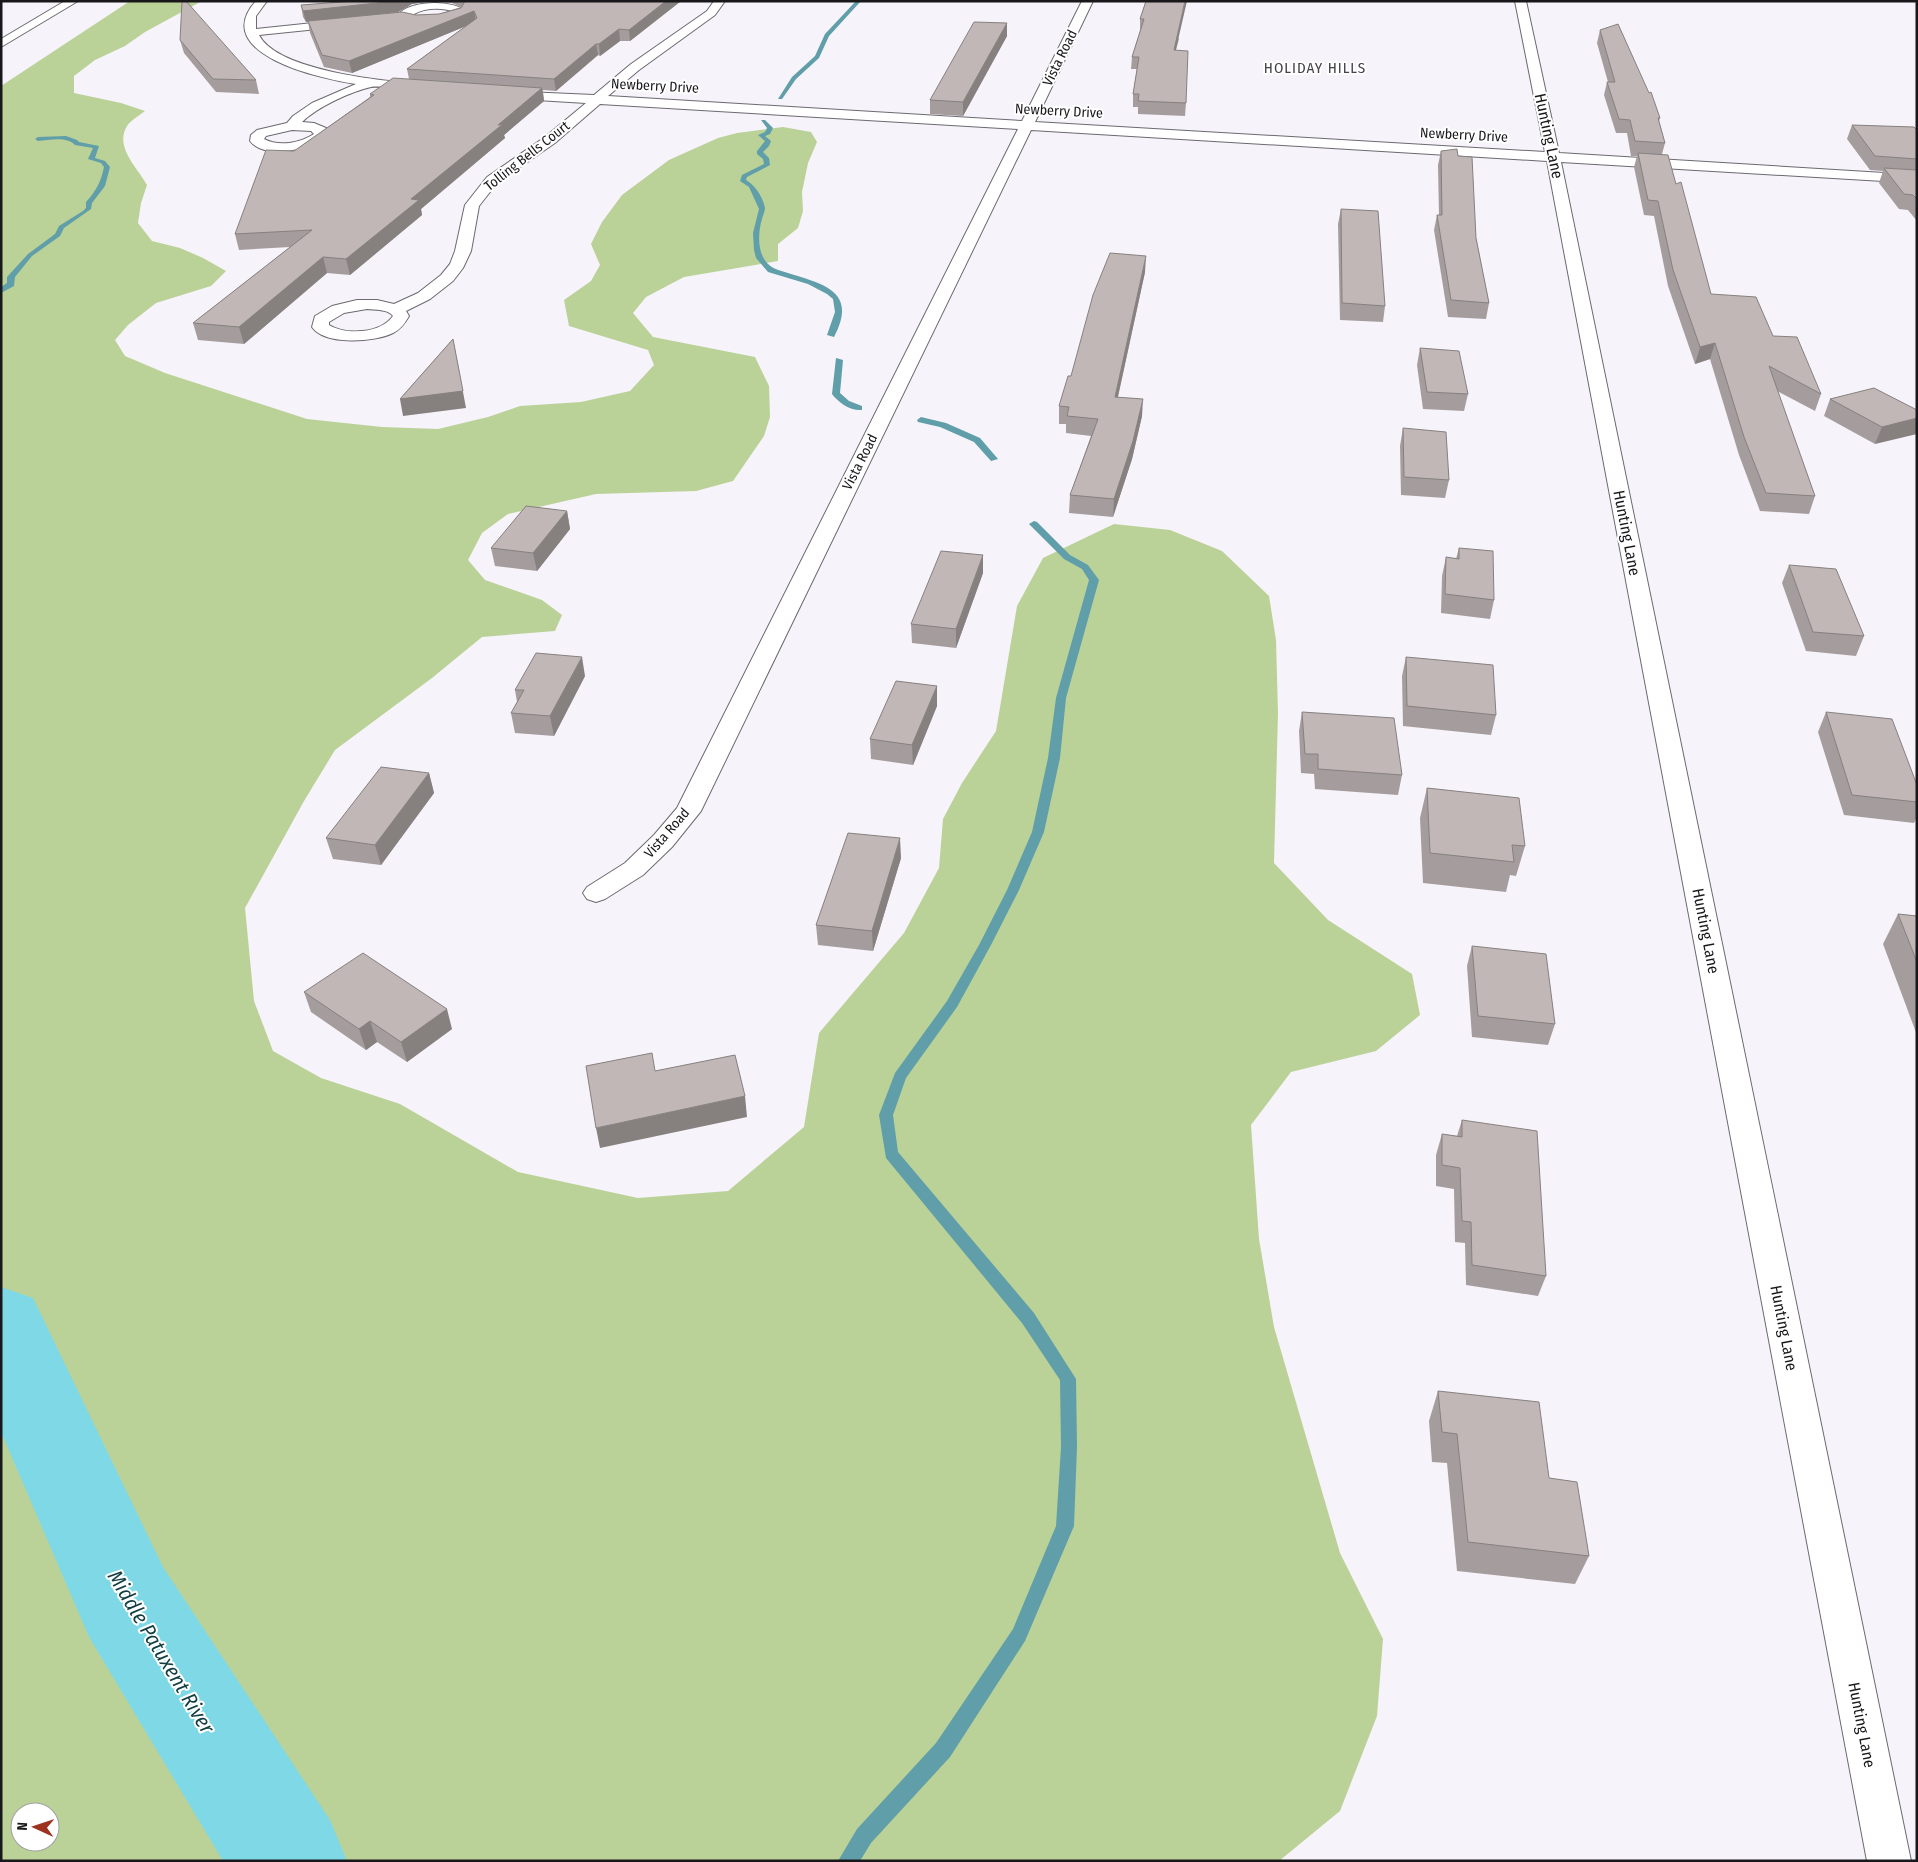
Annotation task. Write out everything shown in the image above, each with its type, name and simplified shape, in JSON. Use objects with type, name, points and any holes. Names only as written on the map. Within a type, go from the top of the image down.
[{"type":"main road","points":[[1,44],[73,1]]},
{"type":"main road","points":[[262,1],[250,15],[250,32],[253,39],[291,64],[313,71],[370,83],[434,89]]},
{"type":"main road","name":"Tolling Bells Court","points":[[396,309],[424,296],[447,278],[457,265],[463,251],[472,205],[492,180],[550,140],[600,99],[640,62],[711,14],[720,1]]},
{"type":"main road","name":"Vista Road","points":[[596,893],[634,869],[663,841],[688,811],[1088,1]]},
{"type":"main road","name":"Hunting Lane","points":[[1520,1],[1553,157],[1889,1861]]},
{"type":"main road","points":[[250,32],[413,20]]},
{"type":"main road","points":[[292,126],[295,120],[312,108],[370,83]]},
{"type":"main road","name":"Newberry Drive","points":[[492,93],[1917,179]]},
{"type":"green space","points":[[130,1],[202,1],[145,32],[125,46],[95,60],[74,76],[74,93],[121,103],[145,111],[127,126],[123,142],[129,157],[147,185],[141,203],[138,223],[152,241],[180,248],[226,271],[211,286],[156,303],[128,325],[115,340],[125,356],[165,373],[307,419],[382,427],[438,429],[488,417],[520,406],[581,402],[630,391],[654,365],[648,350],[569,326],[564,300],[591,281],[600,265],[591,244],[602,222],[622,195],[669,160],[718,138],[737,133],[783,127],[811,132],[817,142],[808,163],[802,192],[803,211],[798,228],[778,244],[778,261],[684,277],[646,297],[633,313],[653,337],[755,357],[769,386],[770,417],[764,436],[733,481],[696,491],[596,494],[508,514],[482,533],[468,560],[485,580],[542,600],[562,615],[555,631],[482,637],[432,678],[335,750],[304,801],[245,908],[254,1001],[273,1051],[321,1078],[400,1104],[518,1172],[638,1198],[728,1191],[804,1127],[819,1033],[904,933],[939,868],[943,819],[962,783],[996,731],[1017,606],[1043,558],[1114,524],[1170,530],[1222,551],[1269,596],[1276,640],[1278,713],[1274,863],[1328,920],[1412,974],[1420,1015],[1376,1051],[1291,1072],[1251,1125],[1259,1239],[1274,1327],[1340,1553],[1383,1639],[1377,1716],[1340,1811],[1279,1861],[1,1861],[1,86]]},
{"type":"building","points":[[182,1],[186,1],[256,80],[213,79],[180,40]]},
{"type":"building","points":[[354,1],[395,1],[303,11],[301,5]]},
{"type":"building","points":[[465,1],[666,1],[629,30],[619,29],[599,44],[596,44],[554,79],[407,69],[477,18],[474,11],[349,61],[322,55],[308,21],[402,12],[416,15],[439,14],[461,8]]},
{"type":"building","points":[[1146,1],[1185,1],[1174,50],[1188,51],[1186,103],[1138,101],[1139,94],[1133,94],[1139,57],[1132,57],[1144,19],[1140,19]]},
{"type":"building","points":[[974,22],[1007,23],[963,102],[930,100]]},
{"type":"building","points":[[1618,24],[1649,93],[1651,92],[1660,118],[1658,118],[1665,143],[1635,141],[1630,120],[1619,119],[1607,82],[1615,82],[1600,30]]},
{"type":"building","points":[[393,78],[542,88],[498,125],[503,124],[411,199],[419,200],[346,259],[323,257],[239,327],[193,323],[312,230],[235,234],[266,150],[294,151],[374,95],[370,94]]},
{"type":"building","points":[[1852,125],[1914,127],[1917,130],[1917,159],[1875,156]]},
{"type":"building","points":[[1457,149],[1458,156],[1472,157],[1476,238],[1489,303],[1451,300],[1437,215],[1442,215],[1441,151]]},
{"type":"building","points":[[1638,153],[1668,155],[1676,184],[1681,182],[1711,294],[1756,297],[1773,336],[1797,337],[1821,394],[1769,366],[1815,496],[1766,493],[1744,437],[1715,343],[1700,347],[1673,270],[1658,201],[1648,200]]},
{"type":"building","points":[[1884,168],[1917,170],[1917,199],[1913,195],[1904,194]]},
{"type":"building","points":[[1341,209],[1378,211],[1385,306],[1342,303]]},
{"type":"building","points":[[1110,253],[1146,256],[1115,397],[1143,399],[1133,441],[1114,499],[1070,495],[1098,419],[1067,416],[1069,407],[1059,406],[1068,376],[1071,376],[1093,295]]},
{"type":"building","points":[[453,339],[463,391],[400,399]]},
{"type":"building","points":[[1420,348],[1459,351],[1468,394],[1427,392]]},
{"type":"building","points":[[1874,388],[1917,410],[1917,418],[1882,427],[1830,399]]},
{"type":"building","points":[[1403,428],[1446,432],[1449,480],[1404,477]]},
{"type":"building","points":[[526,506],[567,511],[533,553],[491,548]]},
{"type":"building","points":[[1459,548],[1493,551],[1494,600],[1445,594],[1446,557],[1459,559]]},
{"type":"building","points":[[941,551],[983,555],[956,629],[911,624]]},
{"type":"building","points":[[1789,565],[1836,569],[1864,636],[1813,632]]},
{"type":"building","points":[[536,653],[582,657],[550,716],[511,713],[524,690],[515,690]]},
{"type":"building","points":[[1406,657],[1493,665],[1496,715],[1407,706]]},
{"type":"building","points":[[896,681],[937,686],[912,745],[870,739]]},
{"type":"building","points":[[1302,712],[1394,718],[1402,775],[1318,769],[1318,754],[1305,754]]},
{"type":"building","points":[[1826,712],[1892,719],[1917,785],[1917,802],[1852,795]]},
{"type":"building","points":[[381,767],[429,773],[375,845],[326,838]]},
{"type":"building","points":[[1427,788],[1519,798],[1525,846],[1512,845],[1514,862],[1430,853]]},
{"type":"building","points":[[848,833],[900,838],[872,931],[816,925]]},
{"type":"building","points":[[1898,914],[1917,916],[1917,962]]},
{"type":"building","points":[[1472,946],[1546,954],[1555,1024],[1478,1016]]},
{"type":"building","points":[[363,953],[447,1009],[401,1042],[370,1021],[359,1029],[304,992]]},
{"type":"building","points":[[652,1053],[655,1071],[735,1055],[745,1096],[596,1128],[586,1066]]},
{"type":"building","points":[[1462,1120],[1537,1131],[1546,1276],[1472,1265],[1471,1222],[1462,1221],[1460,1168],[1442,1165],[1442,1134],[1462,1137]]},
{"type":"building","points":[[1438,1391],[1539,1402],[1549,1478],[1577,1482],[1589,1556],[1468,1542],[1457,1434],[1442,1432]]},
{"type":"waterway","points":[[780,98],[794,78],[817,57],[827,35],[859,1]]},
{"type":"waterway","points":[[763,121],[770,128],[768,133],[761,135],[768,141],[767,145],[760,151],[760,154],[766,158],[767,165],[744,176],[743,181],[752,186],[762,209],[757,224],[757,250],[760,258],[771,270],[821,287],[836,298],[839,312],[831,335]]},
{"type":"waterway","points":[[1,291],[11,284],[11,277],[30,255],[58,235],[61,227],[89,208],[89,202],[99,190],[106,172],[107,167],[103,162],[91,159],[97,147],[77,144],[75,141],[66,138],[38,139]]},
{"type":"waterway","points":[[839,360],[836,394],[846,403],[859,408]]},
{"type":"waterway","points":[[921,420],[943,425],[977,440],[994,459]]},
{"type":"waterway","points":[[848,1861],[864,1836],[943,1750],[1019,1635],[1065,1526],[1069,1447],[1068,1379],[1028,1318],[891,1154],[886,1115],[900,1077],[952,1004],[985,945],[1013,890],[1038,832],[1054,758],[1061,698],[1094,580],[1085,567],[1067,557],[1034,524]]},
{"type":"waterway","name":"Middle Patuxent River","points":[[1,1325],[126,1602],[289,1861]]},
{"type":"district","name":"HOLIDAY HILLS","points":[[1315,68]]}]
